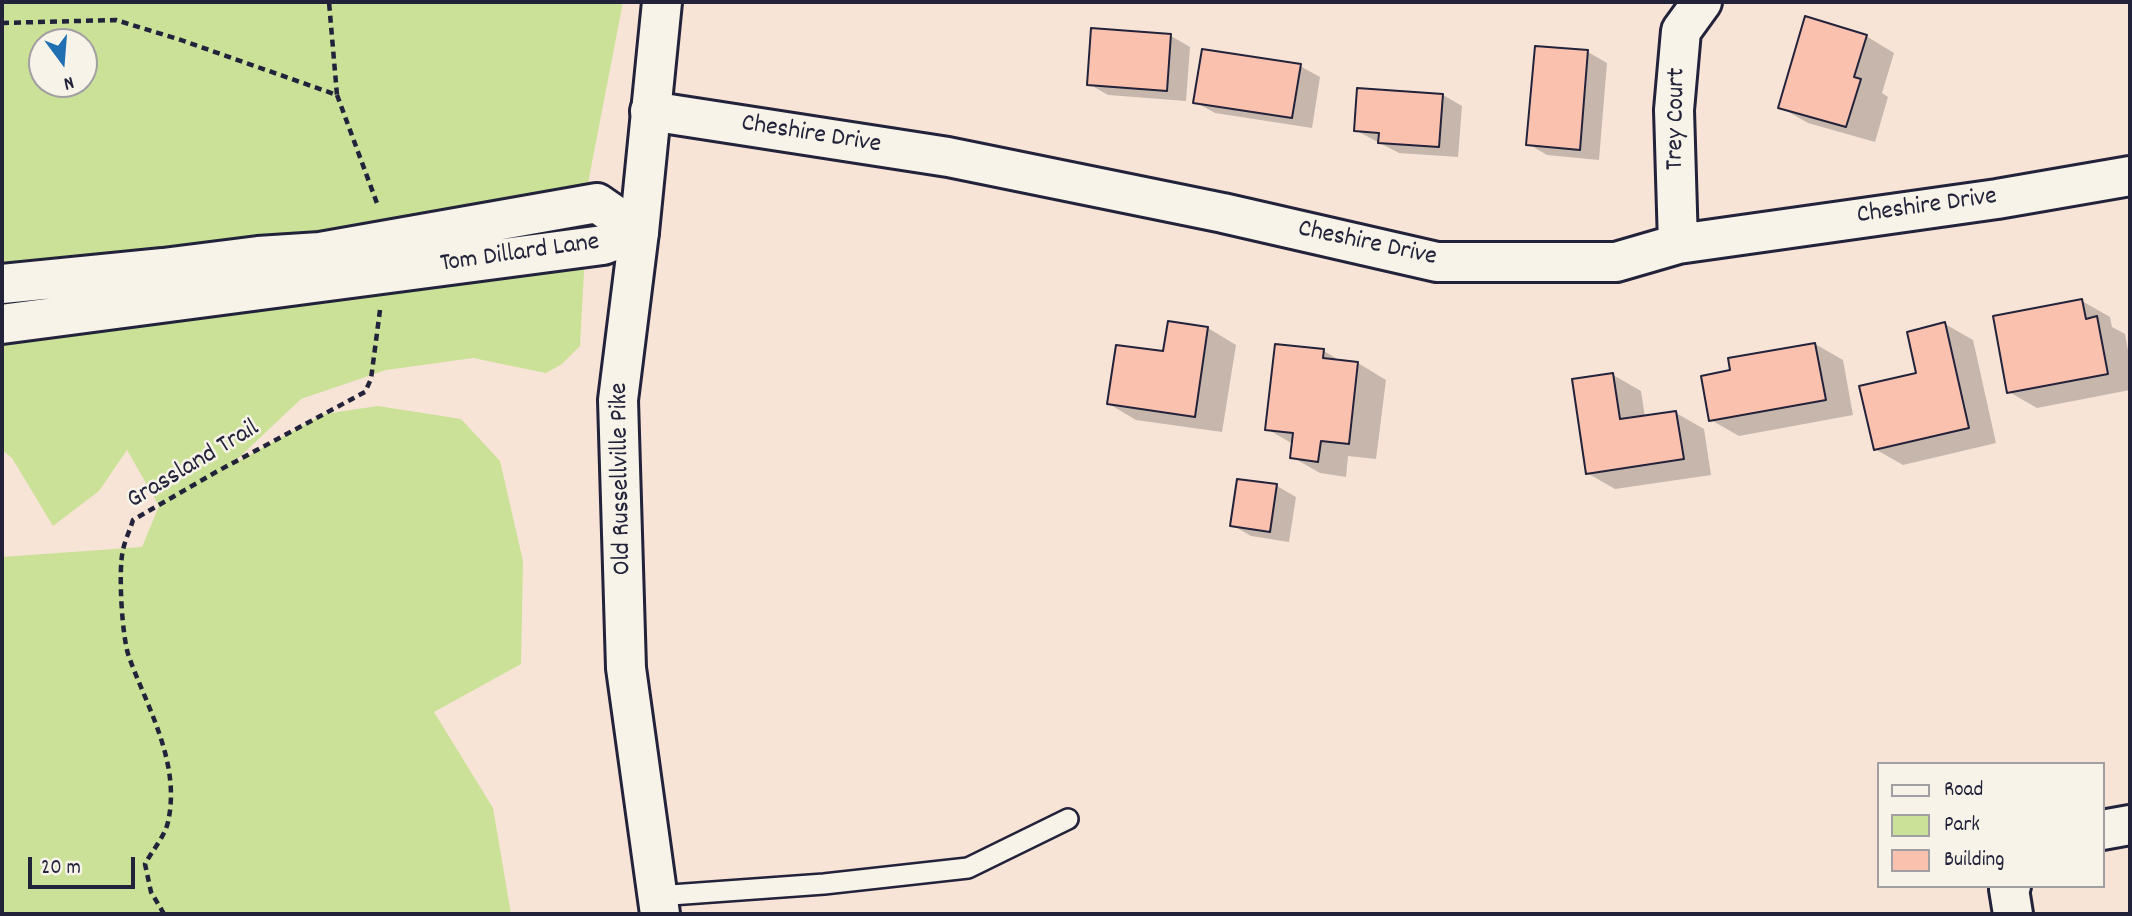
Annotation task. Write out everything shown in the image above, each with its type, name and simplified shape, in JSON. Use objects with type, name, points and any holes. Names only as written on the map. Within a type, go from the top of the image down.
[{"type":"street","name":"Old Russellville Pike","points":[[658,905],[626,668],[618,400],[639,232],[662,2]]},
{"type":"street","name":"Trey Court","points":[[1678,244],[1674,110],[1681,32],[1702,2]]},
{"type":"street","name":"Cheshire Drive","points":[[650,111],[948,157],[1223,213],[1437,262],[1616,262],[1678,244],[1997,199],[2130,176]]},
{"type":"street","name":"Tom Dillard Lane","points":[[2,324],[387,257],[597,203],[639,232]]},
{"type":"street","name":"Tom Dillard Lane","points":[[2,284],[258,256],[320,252],[387,257]]},
{"type":"street","points":[[2104,830],[2130,825]]},
{"type":"street","points":[[2010,888],[2012,914]]},
{"type":"lane","points":[[658,905],[968,868],[1068,819]]},
{"type":"path","name":"Grassland Trail","points":[[164,914],[151,891],[145,864],[168,825],[172,794],[168,764],[149,703],[128,654],[120,586],[122,551],[133,520],[216,472],[365,393],[371,379],[387,257],[337,95],[329,2]]},
{"type":"path","points":[[2,23],[116,20],[337,95]]},
{"type":"green space","points":[[2,2],[623,2],[589,178],[580,346],[562,364],[546,373],[473,358],[386,370],[301,399],[231,465],[324,414],[378,406],[461,419],[500,461],[523,561],[521,664],[434,712],[493,808],[511,914],[2,914],[2,557],[142,547],[159,506],[127,450],[99,491],[53,526],[12,458],[2,450]]},
{"type":"building","points":[[1805,16],[1867,35],[1854,77],[1861,79],[1846,127],[1778,108]]},
{"type":"building","points":[[1091,28],[1171,34],[1167,91],[1087,85]]},
{"type":"building","points":[[1535,46],[1588,50],[1580,150],[1526,145]]},
{"type":"building","points":[[1202,49],[1301,64],[1292,118],[1193,103]]},
{"type":"building","points":[[1357,88],[1443,94],[1439,147],[1378,143],[1379,133],[1354,131]]},
{"type":"building","points":[[2082,299],[2086,319],[2097,316],[2108,374],[2007,393],[1993,316]]},
{"type":"building","points":[[1168,321],[1208,327],[1195,417],[1107,404],[1116,345],[1163,351]]},
{"type":"building","points":[[1945,322],[1969,428],[1874,450],[1859,386],[1916,373],[1907,332]]},
{"type":"building","points":[[1815,343],[1826,400],[1709,421],[1701,376],[1730,370],[1728,358]]},
{"type":"building","points":[[1275,344],[1324,349],[1323,358],[1358,362],[1349,444],[1321,441],[1318,462],[1290,458],[1293,433],[1265,430]]},
{"type":"building","points":[[1613,373],[1620,419],[1676,411],[1684,459],[1586,474],[1572,379]]},
{"type":"building","points":[[1237,479],[1277,484],[1270,532],[1230,526]]}]
